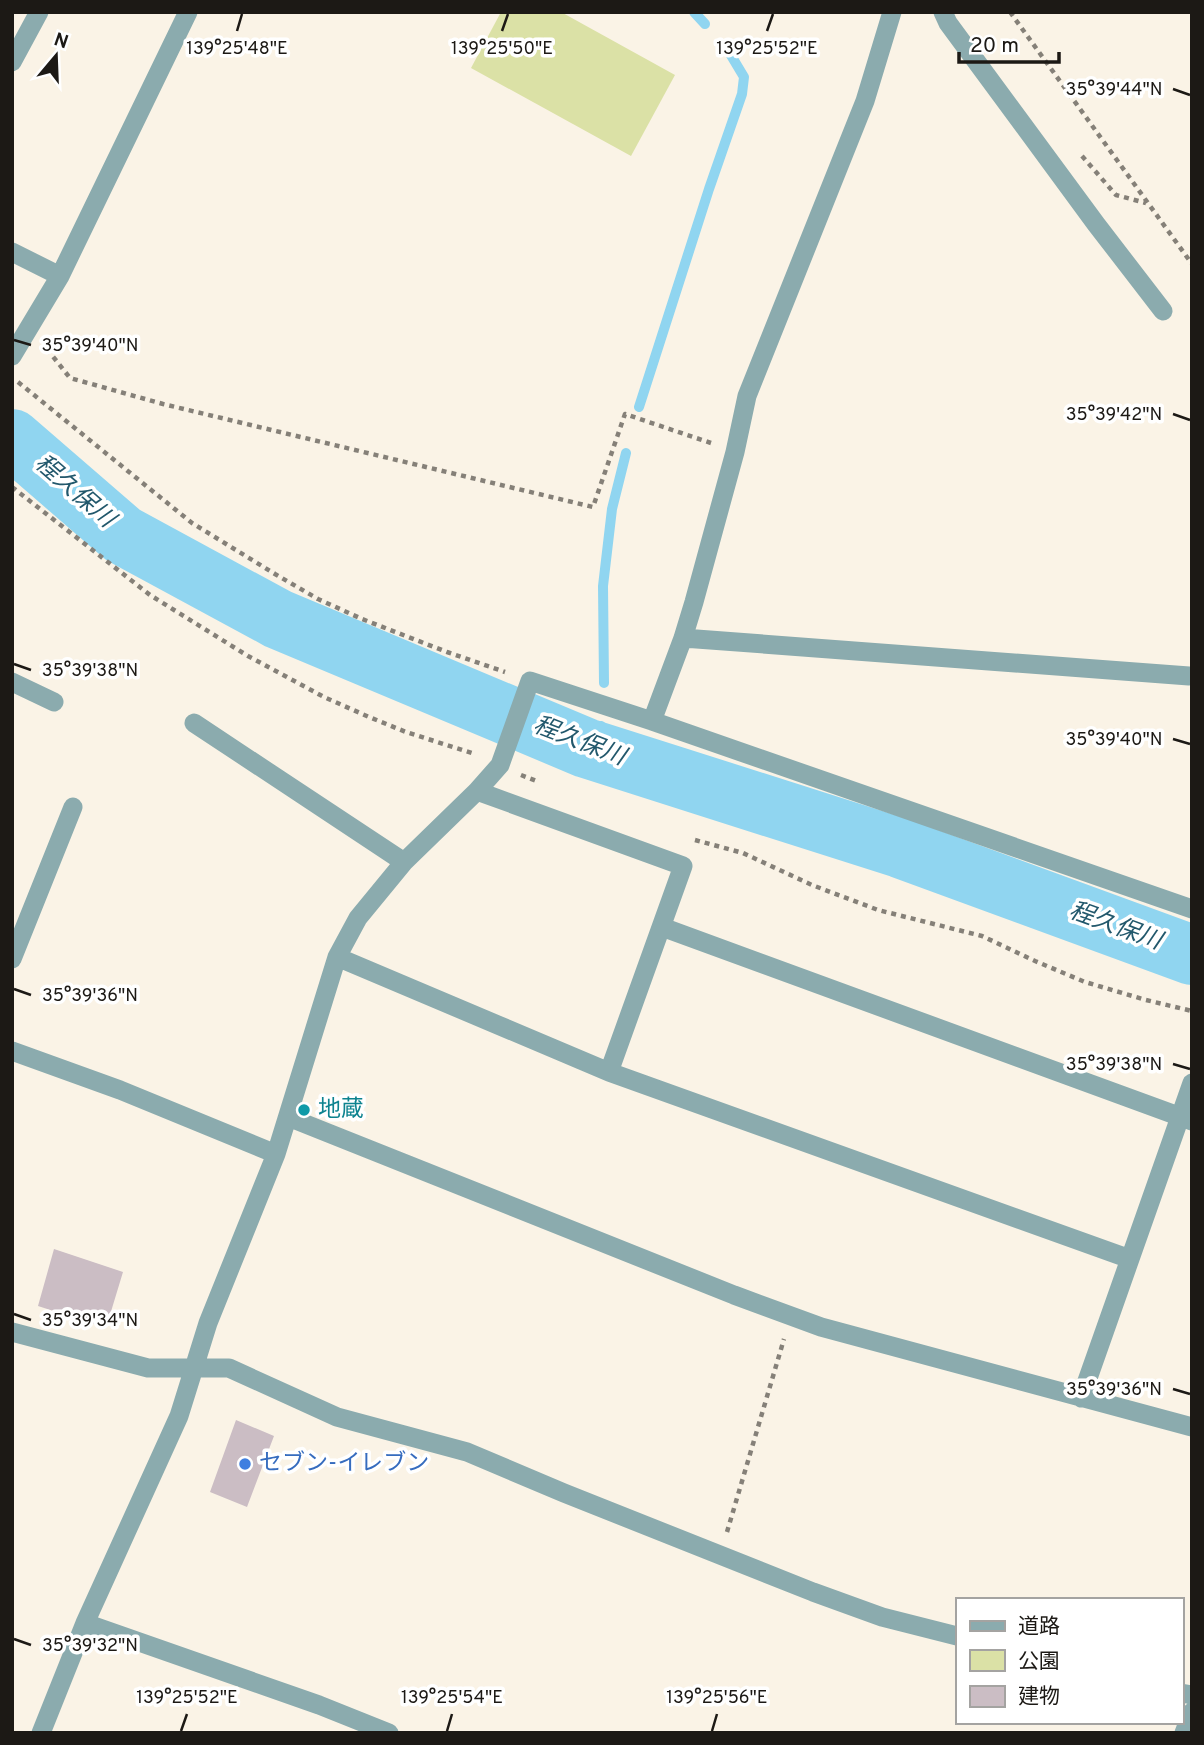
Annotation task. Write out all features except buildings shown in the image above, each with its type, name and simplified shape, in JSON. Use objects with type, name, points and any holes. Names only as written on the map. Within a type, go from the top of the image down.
[{"type":"street","points":[[12,62],[38,12]]},
{"type":"street","points":[[12,356],[61,276],[188,12]]},
{"type":"street","points":[[652,721],[683,638],[735,452],[747,396],[856,125],[892,12]]},
{"type":"street","points":[[943,12],[948,23],[1163,311]]},
{"type":"street","points":[[12,253],[61,276]]},
{"type":"street","points":[[683,638],[1189,676]]},
{"type":"street","points":[[12,682],[54,702]]},
{"type":"street","points":[[41,1733],[85,1623],[179,1416],[208,1323],[276,1154],[337,957],[358,918],[404,862],[500,765],[528,685],[652,721],[1192,909]]},
{"type":"street","points":[[194,723],[404,862]]},
{"type":"street","points":[[477,791],[684,866],[609,1072]]},
{"type":"street","points":[[12,959],[73,807]]},
{"type":"street","points":[[662,927],[1186,1119]]},
{"type":"street","points":[[337,957],[609,1072],[1130,1259]]},
{"type":"street","points":[[12,1051],[120,1090],[276,1154]]},
{"type":"street","points":[[1081,1398],[1130,1259],[1186,1119],[1192,1083]]},
{"type":"street","points":[[288,1118],[791,1316],[1192,1427]]},
{"type":"street","points":[[12,1332],[148,1368],[229,1368],[337,1417],[467,1452],[720,1556],[882,1617],[956,1636]]},
{"type":"street","points":[[85,1623],[319,1705],[389,1733]]},
{"type":"street","points":[[1184,1733],[1192,1712]]},
{"type":"path","points":[[1010,12],[1192,264]]},
{"type":"path","points":[[29,327],[70,378],[163,404],[593,507],[625,414],[735,452]]},
{"type":"path","points":[[12,377],[192,523],[275,574],[318,599],[362,619],[528,685]]},
{"type":"path","points":[[12,488],[150,595],[248,656],[369,717],[469,752],[545,785]]},
{"type":"path","points":[[693,839],[743,853],[812,885],[878,910],[982,936],[1085,982],[1192,1011]]},
{"type":"path","points":[[720,1556],[791,1316]]},
{"type":"green space","points":[[501,12],[561,12],[675,75],[631,156],[471,68]]},
{"type":"waterway","points":[[694,12],[705,24]]},
{"type":"waterway","points":[[639,407],[742,94],[744,77],[729,52]]},
{"type":"waterway","name":"程久保川","points":[[12,439],[123,535],[278,619],[586,748],[900,848],[1192,955]]},
{"type":"waterway","points":[[604,683],[603,586],[612,509],[626,453]]},
{"type":"waterway","points":[[599,752],[601,726]]},
{"type":"place","name":"地蔵","points":[[304,1110]]},
{"type":"place","name":"セブン-イレブン","points":[[245,1464]]}]
